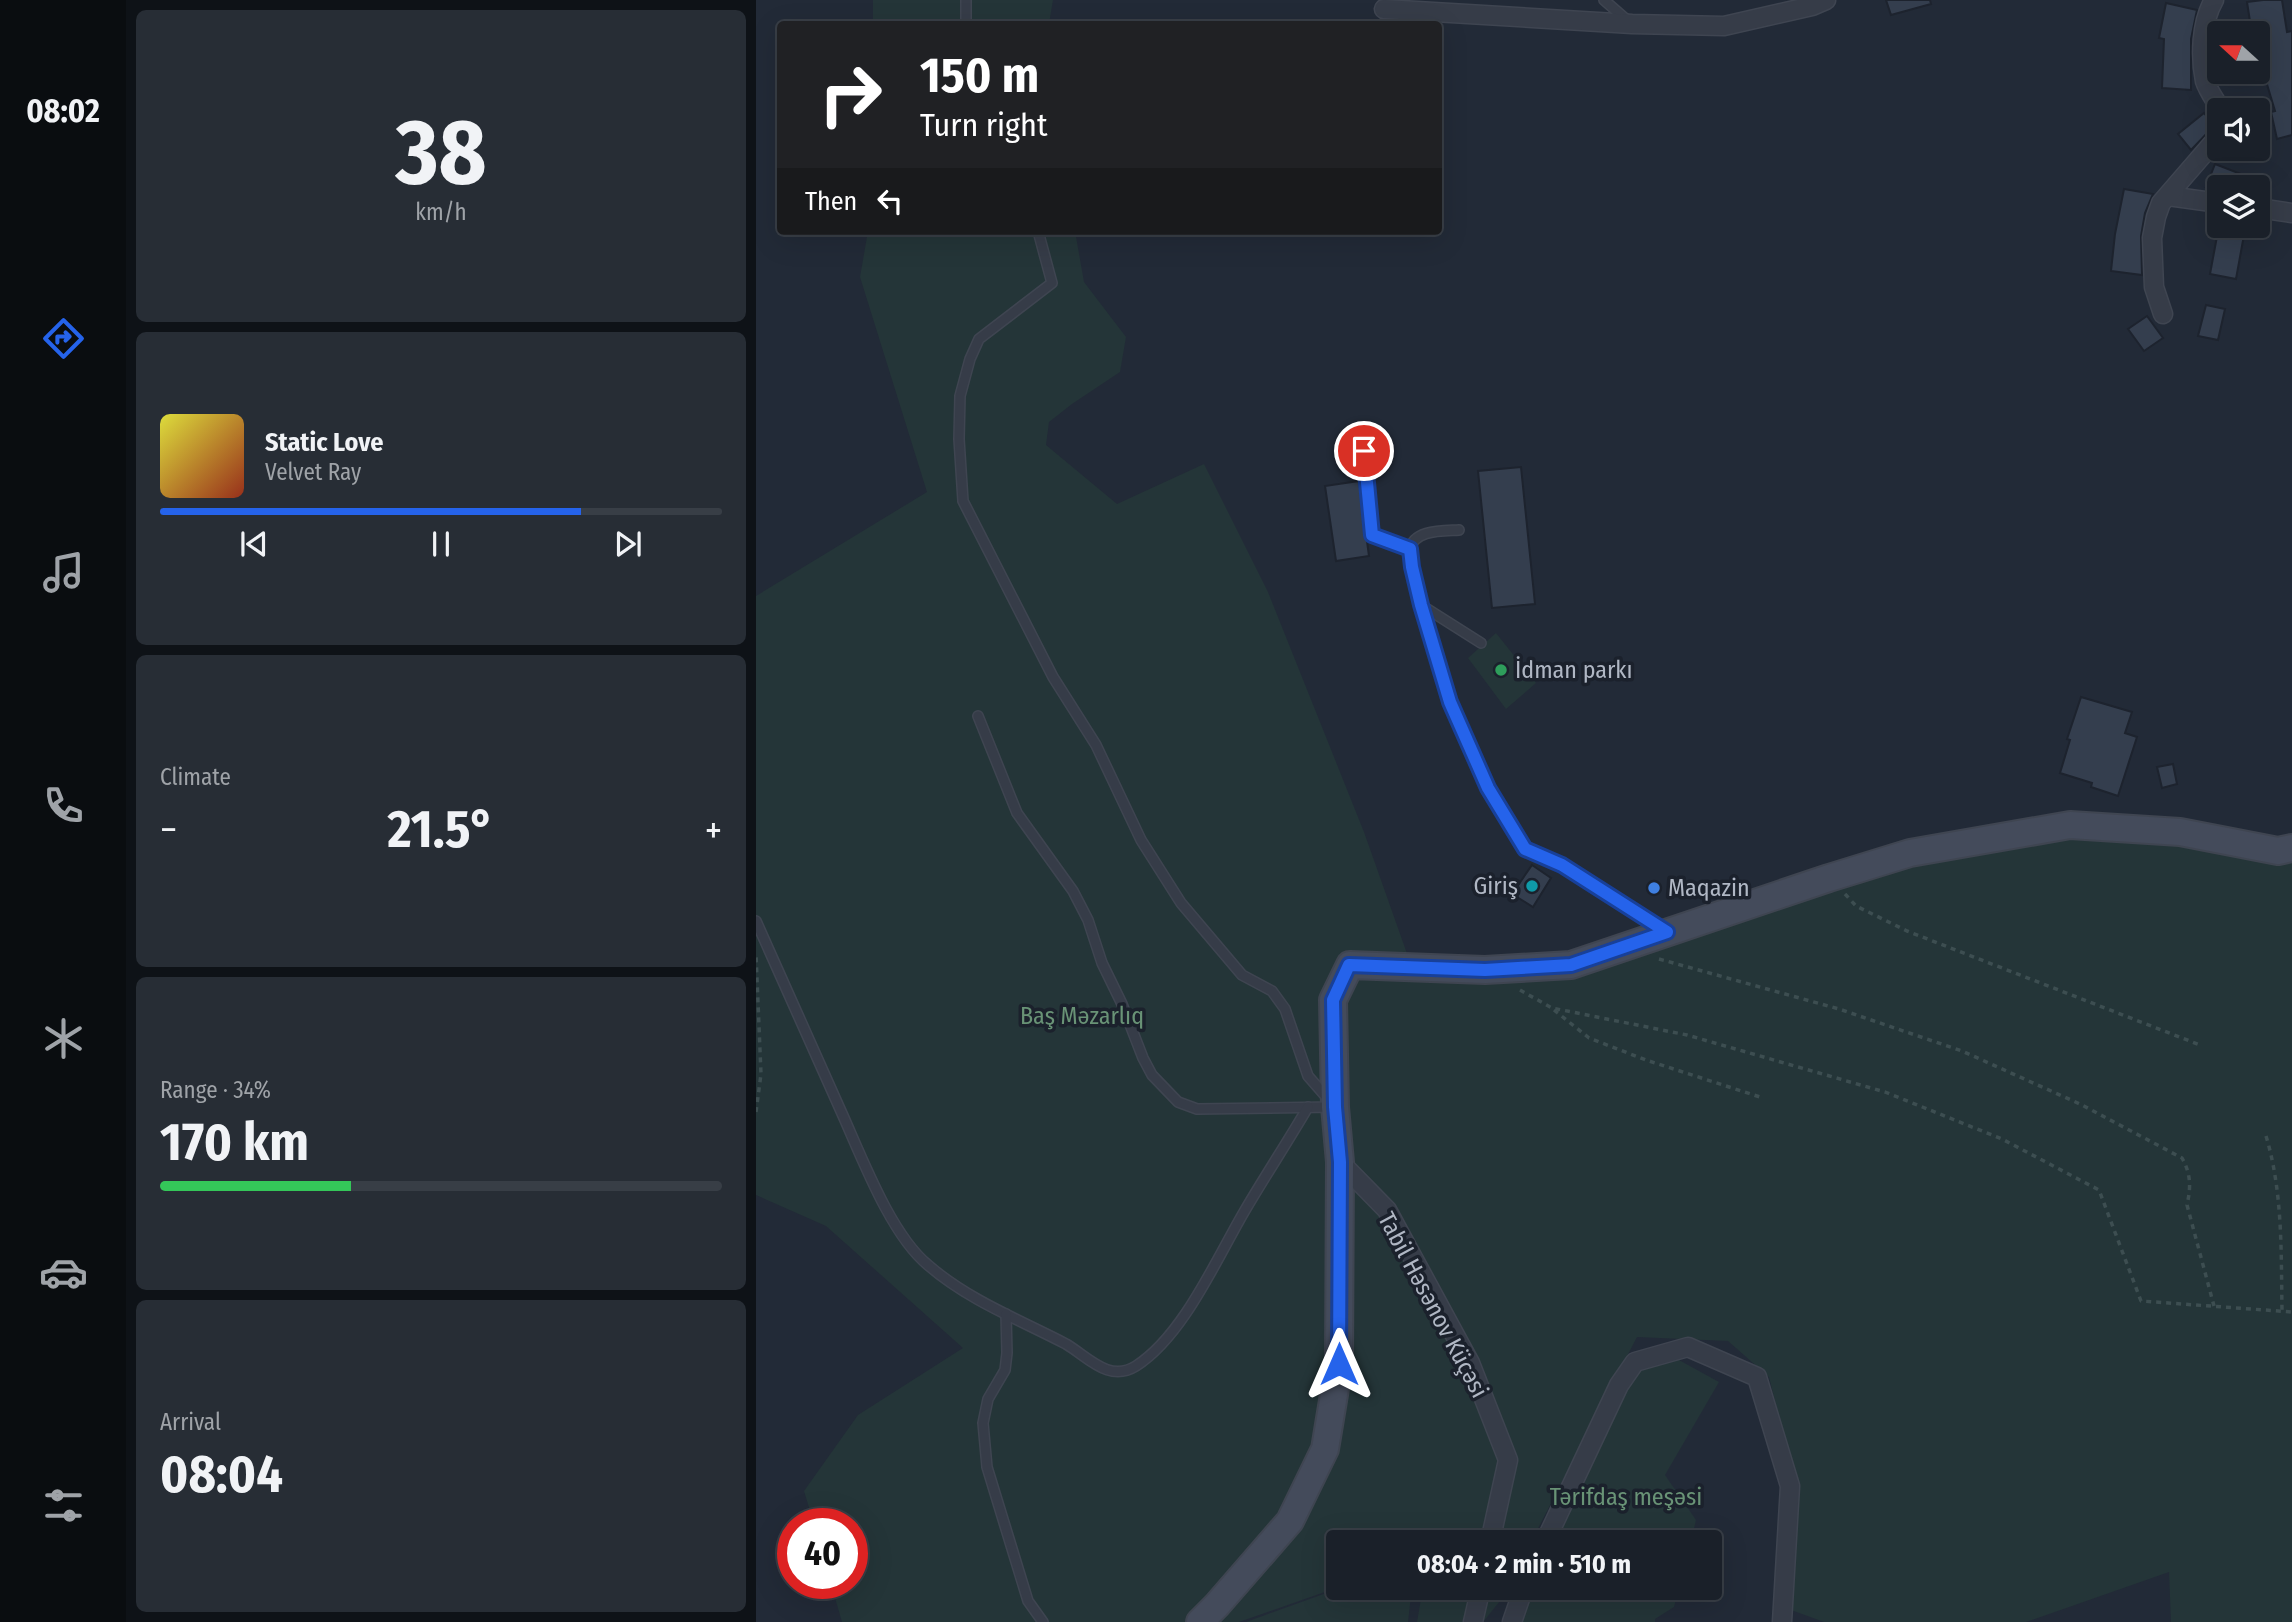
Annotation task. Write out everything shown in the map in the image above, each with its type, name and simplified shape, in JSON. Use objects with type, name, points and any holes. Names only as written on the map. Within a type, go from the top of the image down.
[{"type":"street","points":[[1384,9],[1632,24],[1724,26],[1812,6],[1826,0]]},
{"type":"street","points":[[2214,0],[2209,8],[2202,46],[2206,84],[2214,98]]},
{"type":"street","points":[[2163,314],[2154,287],[2152,238],[2155,217],[2161,203],[2207,150]]},
{"type":"street","points":[[2168,196],[2207,201]]},
{"type":"street","points":[[2270,210],[2292,213]]},
{"type":"street","points":[[1200,1622],[1290,1521],[1325,1449],[1339,1364],[1340,1162],[1335,1107],[1333,1000],[1349,965],[1485,970],[1571,965],[1910,853],[2070,825],[2180,832],[2278,851],[2292,848]]},
{"type":"street","name":"Tabil Həsənov Küçəsi","points":[[1340,1162],[1387,1210],[1470,1363],[1508,1460],[1493,1530]]},
{"type":"street","points":[[1551,1530],[1619,1385],[1635,1362],[1688,1347],[1757,1377],[1790,1486],[1782,1622]]},
{"type":"street","points":[[1473,1622],[1478,1600]]},
{"type":"street","points":[[1511,1622],[1519,1600]]},
{"type":"lane","points":[[966,0],[966,21]]},
{"type":"lane","points":[[1604,0],[1632,24]]},
{"type":"lane","points":[[1039,235],[1052,283],[979,340],[970,359],[960,396],[959,439],[963,501],[1053,677],[1096,745],[1141,840],[1181,903],[1242,975],[1272,991],[1285,1009],[1308,1076],[1335,1107]]},
{"type":"lane","points":[[1364,451],[1372,535],[1410,549]]},
{"type":"lane","points":[[1459,530],[1426,533],[1414,541],[1410,549],[1412,567],[1450,702],[1488,788],[1525,849],[1562,865],[1667,932]]},
{"type":"lane","points":[[1421,605],[1481,643]]},
{"type":"lane","points":[[978,716],[1017,813],[1073,891],[1088,920],[1102,962],[1152,1075],[1178,1102],[1197,1109],[1335,1107]]},
{"type":"lane","points":[[756,921],[875,1187],[903,1236],[927,1265],[1006,1314],[1066,1345],[1109,1372],[1120,1373],[1134,1367],[1171,1335],[1308,1107]]},
{"type":"lane","points":[[1006,1314],[1005,1370],[988,1399],[983,1423],[987,1467],[1028,1601],[1043,1622]]},
{"type":"path","points":[[1829,878],[1856,906],[1907,931],[2200,1045]]},
{"type":"path","points":[[756,945],[761,1074],[756,1112]]},
{"type":"path","points":[[1658,958],[1839,1009],[1962,1051],[2080,1104],[2182,1158],[2190,1172],[2188,1205],[2214,1306]]},
{"type":"path","points":[[1519,989],[1552,1008],[1589,1038],[1646,1060],[1763,1098]]},
{"type":"path","points":[[1552,1008],[1687,1035],[1832,1076],[1885,1092],[2002,1139],[2099,1191],[2141,1301],[2292,1312]]},
{"type":"path","points":[[2266,1136],[2274,1162],[2281,1248],[2282,1311]]},
{"type":"green space","points":[[873,0],[1053,0],[1050,21],[873,21]]},
{"type":"green space","name":"Baş Məzarlıq","points":[[867,235],[1076,235],[1084,282],[1126,337],[1120,372],[1049,422],[1046,445],[1117,504],[1204,464],[1268,592],[1364,832],[1410,962],[1514,975],[1730,898],[2107,823],[2292,848],[2292,1622],[2171,1622],[2169,1572],[2026,1622],[1824,1622],[1791,1610],[1797,1487],[1769,1377],[1728,1341],[1637,1337],[1537,1530],[1326,1530],[1326,1592],[1239,1622],[842,1622],[835,1599],[868,1599],[868,1508],[809,1508],[804,1491],[858,1415],[963,1348],[826,1226],[756,1195],[756,596],[927,492],[860,277]]},
{"type":"green space","name":"İdman parkı","points":[[1496,633],[1536,683],[1506,709],[1468,658]]},
{"type":"green space","name":"Tərifdaş meşəsi","points":[[1668,1354],[1719,1382],[1665,1475],[1696,1520],[1694,1530],[1561,1530],[1633,1376]]},
{"type":"green space","points":[[1326,1593],[1326,1600],[1411,1600],[1408,1622],[1246,1622]]},
{"type":"green space","points":[[1421,1600],[1500,1600],[1483,1622],[1417,1622]]},
{"type":"green space","points":[[1527,1600],[1676,1600],[1674,1607],[1655,1619],[1655,1622],[1517,1622]]},
{"type":"building","points":[[1886,0],[1930,0],[1931,4],[1891,15]]},
{"type":"building","points":[[2282,0],[2287,32],[2292,31],[2292,135],[2277,139],[2271,112],[2275,111],[2267,84],[2270,84],[2270,21],[2250,21],[2247,2]]},
{"type":"building","points":[[2166,3],[2197,10],[2191,39],[2191,90],[2162,88],[2164,39],[2159,38]]},
{"type":"building","points":[[2204,113],[2207,117],[2207,133],[2191,150],[2178,134]]},
{"type":"building","points":[[2215,164],[2241,174],[2241,175],[2211,175]]},
{"type":"building","points":[[2124,189],[2153,194],[2145,213],[2141,236],[2142,275],[2111,271]]},
{"type":"building","points":[[2217,238],[2243,238],[2236,279],[2210,274]]},
{"type":"building","points":[[2206,305],[2225,309],[2218,340],[2198,336]]},
{"type":"building","points":[[2147,316],[2163,338],[2144,351],[2128,329]]},
{"type":"building","points":[[1521,467],[1535,604],[1492,608],[1478,471]]},
{"type":"building","points":[[1359,481],[1369,556],[1336,561],[1325,486]]},
{"type":"building","points":[[2081,697],[2132,712],[2125,733],[2137,737],[2118,796],[2091,787],[2092,783],[2060,773],[2070,740],[2067,739]]},
{"type":"building","points":[[2173,764],[2177,784],[2162,788],[2157,767]]},
{"type":"building","name":"Giriş","points":[[1532,865],[1551,878],[1533,907],[1512,894]]},
{"type":"place","name":"İdman parkı","points":[[1501,670]]},
{"type":"place","name":"Giriş","points":[[1532,886]]},
{"type":"place","name":"Maqazin","points":[[1654,888]]},
{"type":"route","points":[[1339,1364],[1340,1162],[1335,1107],[1333,1000],[1349,965],[1485,970],[1571,965],[1667,932],[1562,865],[1525,849],[1488,788],[1450,702],[1421,605],[1410,549],[1372,535],[1364,451]]}]
